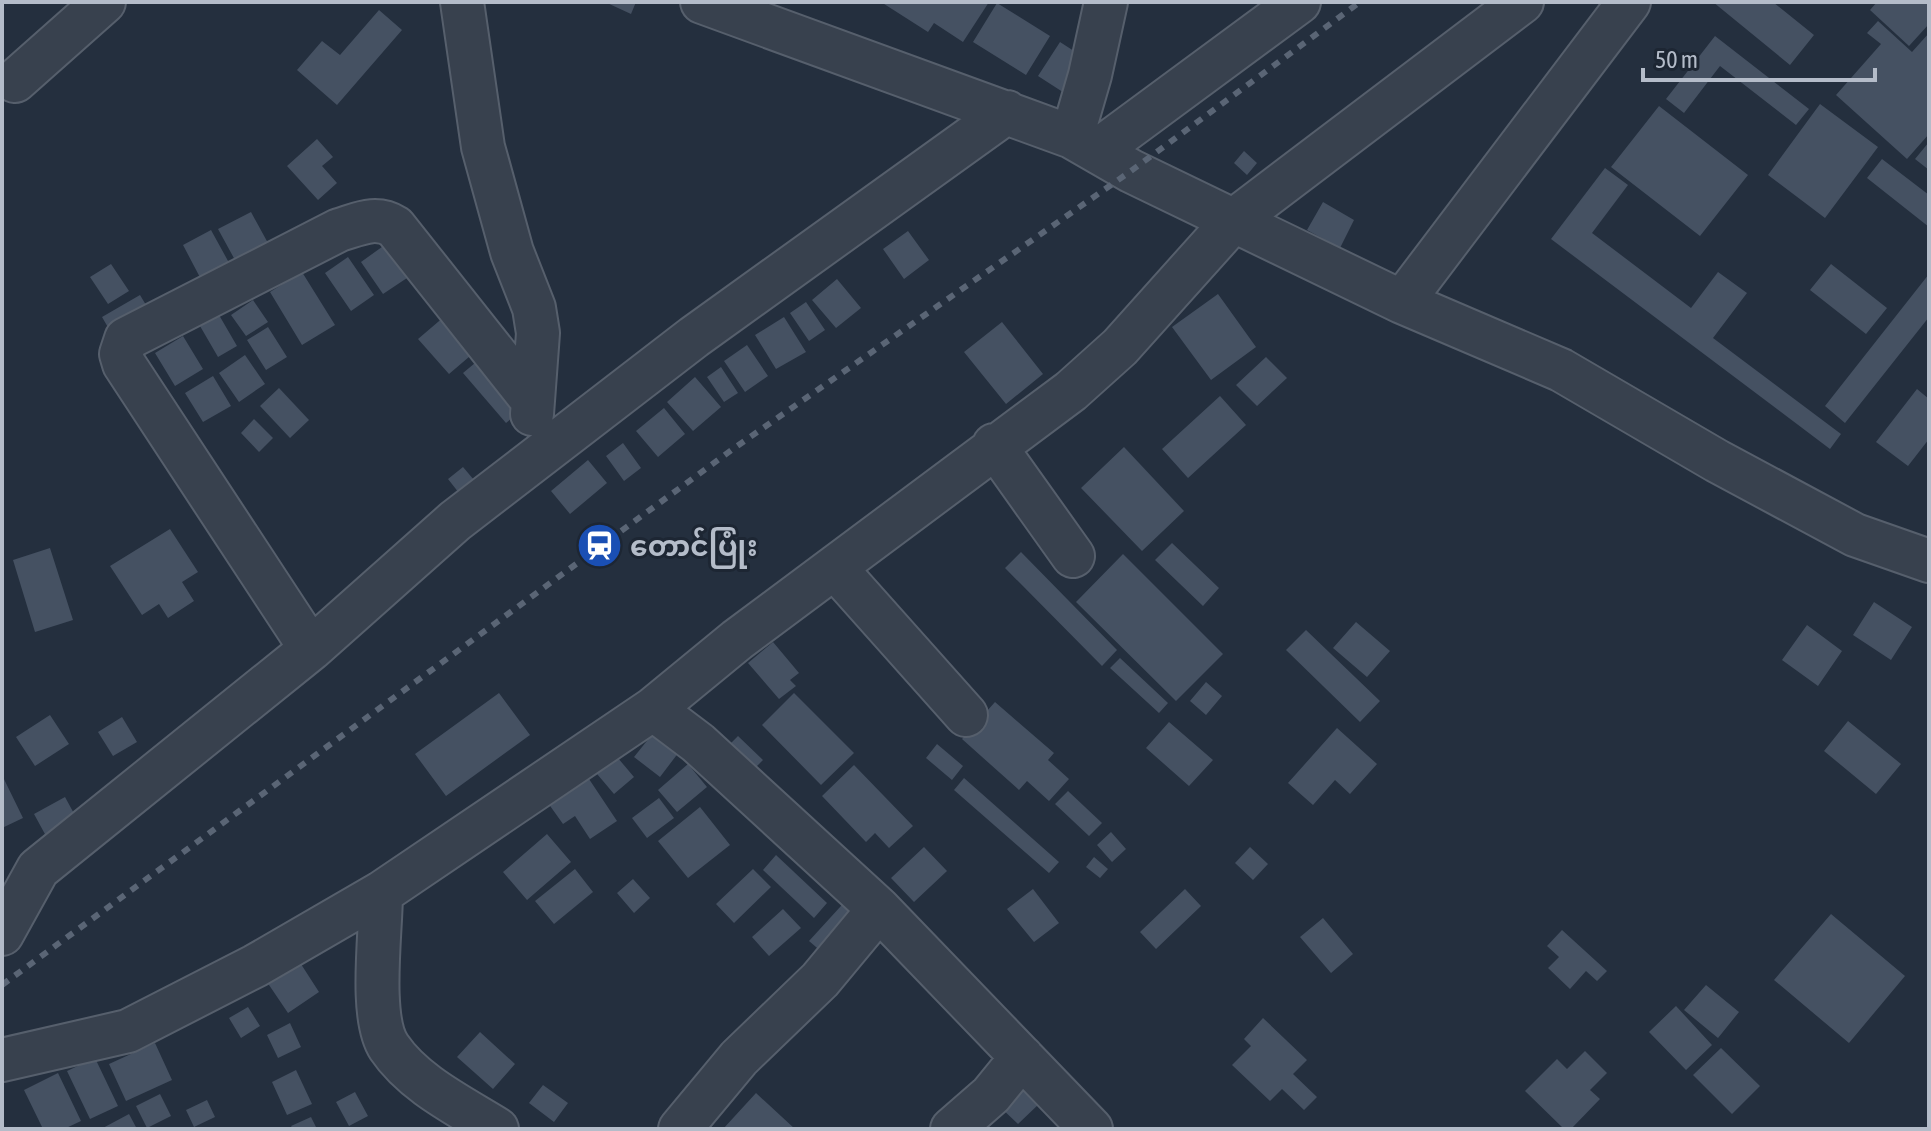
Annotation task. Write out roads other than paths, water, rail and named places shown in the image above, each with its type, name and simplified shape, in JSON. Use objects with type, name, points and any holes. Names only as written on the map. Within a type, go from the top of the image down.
[{"type":"street","points":[[15,81],[104,2]]},
{"type":"street","points":[[462,2],[483,147],[512,252],[534,308],[538,333],[530,463]]},
{"type":"street","points":[[702,2],[1007,112],[1085,144],[1233,221],[1402,302],[1561,370],[1717,461],[1855,535],[1929,561]]},
{"type":"street","points":[[1085,144],[1090,75],[1106,2]]},
{"type":"street","points":[[1085,144],[1299,2]]},
{"type":"street","points":[[2,1060],[128,1031],[255,966],[381,893],[653,709],[737,640],[994,445],[1071,391],[1120,347],[1233,221],[1522,2]]},
{"type":"street","points":[[1402,302],[1629,2]]},
{"type":"street","points":[[2,934],[20,868],[311,649],[455,521],[694,337],[1007,112]]},
{"type":"street","points":[[311,649],[124,364],[121,354],[126,339],[339,230],[366,221],[384,220],[395,227],[532,400]]},
{"type":"street","points":[[994,445],[1073,556]]},
{"type":"street","points":[[835,568],[966,715]]},
{"type":"street","points":[[653,709],[698,743],[879,909],[1091,1129]]},
{"type":"street","points":[[381,893],[379,1021],[388,1046],[429,1087],[497,1129]]},
{"type":"street","points":[[680,1129],[739,1058],[820,980],[879,909]]},
{"type":"street","points":[[952,1129],[991,1095],[1022,1057]]},
{"type":"railway","points":[[2,985],[733,449],[1131,171],[1360,2]]},
{"type":"place","name":"တောင်ပြုံး","points":[[599,546]]}]
